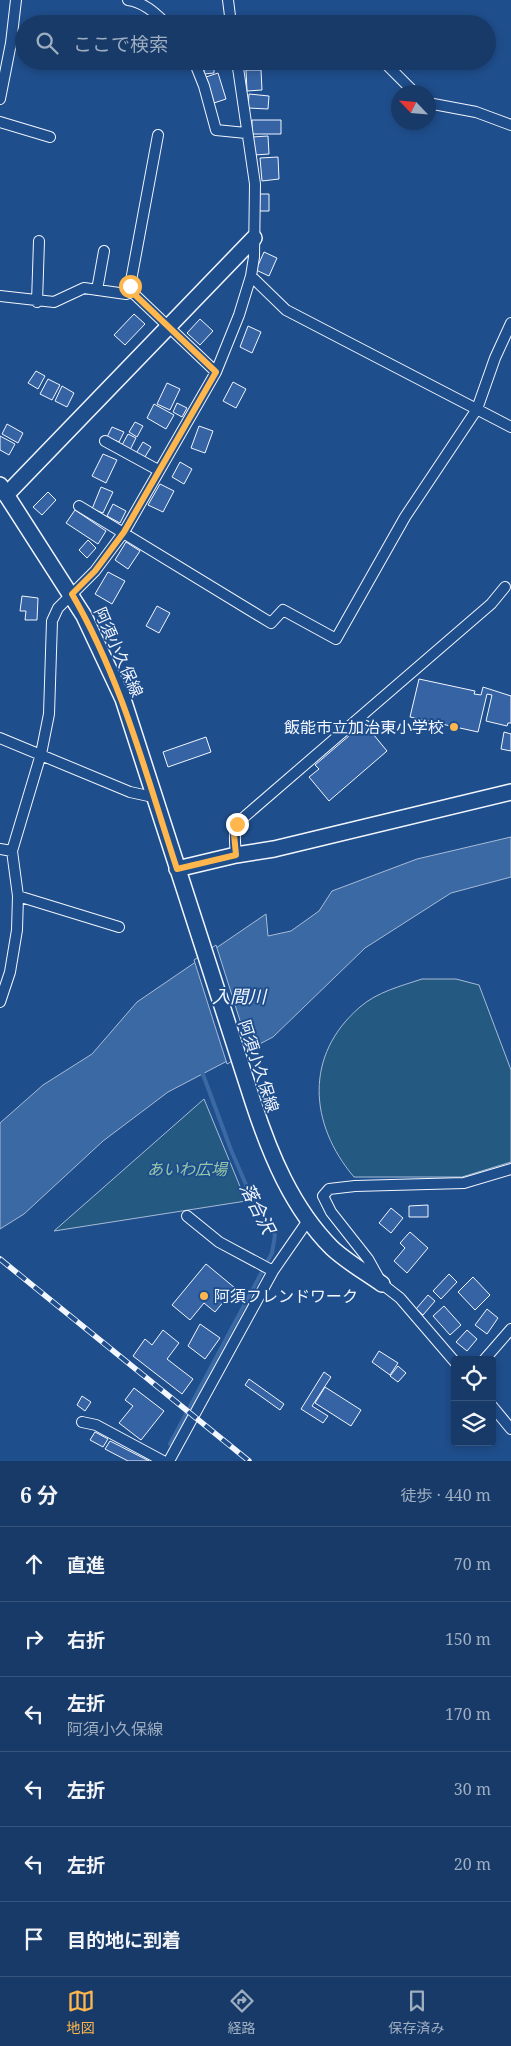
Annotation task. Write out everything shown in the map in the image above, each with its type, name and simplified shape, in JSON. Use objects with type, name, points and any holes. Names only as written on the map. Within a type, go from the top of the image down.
[{"type":"street","points":[[0,99],[11,43],[16,0]]},
{"type":"street","points":[[128,0],[137,2],[158,15]]},
{"type":"street","points":[[228,0],[230,15]]},
{"type":"street","points":[[197,70],[216,130],[246,133]]},
{"type":"street","points":[[0,1002],[4,975],[17,930],[18,896],[12,851],[40,754],[49,714],[50,631],[58,608],[95,571],[124,532],[216,372],[240,314],[251,276],[255,184],[238,70]]},
{"type":"street","points":[[392,70],[407,85]]},
{"type":"street","points":[[436,104],[476,112],[511,125]]},
{"type":"street","points":[[0,122],[50,137]]},
{"type":"street","points":[[158,135],[130,286],[132,292],[216,372]]},
{"type":"street","points":[[3,490],[169,326],[254,238]]},
{"type":"street","points":[[37,302],[38,241]]},
{"type":"street","points":[[96,290],[104,251]]},
{"type":"street","points":[[251,276],[286,310],[511,427]]},
{"type":"street","points":[[0,296],[37,302],[54,302],[84,288],[126,294],[132,292]]},
{"type":"street","points":[[79,506],[271,623],[282,610],[336,639],[405,517],[477,409],[495,358],[511,323]]},
{"type":"street","points":[[105,441],[158,470]]},
{"type":"street","name":"阿須小久保線","points":[[3,490],[72,594],[123,699],[153,797],[253,1102],[267,1144],[281,1175],[309,1219],[332,1248],[400,1298],[451,1357]]},
{"type":"street","points":[[236,855],[234,834],[237,824],[243,818],[491,604],[505,587]]},
{"type":"street","points":[[0,738],[130,792],[153,797]]},
{"type":"street","points":[[177,869],[236,855],[274,849],[511,792]]},
{"type":"street","points":[[0,849],[12,851]]},
{"type":"street","points":[[18,896],[119,927]]},
{"type":"street","points":[[382,1284],[368,1258],[331,1212],[323,1196],[329,1189],[464,1184],[511,1169]]},
{"type":"street","points":[[187,1216],[219,1242],[268,1269]]},
{"type":"street","points":[[169,1461],[268,1269],[309,1219]]},
{"type":"street","points":[[487,1356],[511,1329]]},
{"type":"street","points":[[496,1411],[511,1429]]},
{"type":"street","points":[[82,1422],[96,1425],[163,1461]]},
{"type":"green space","points":[[422,979],[456,979],[479,985],[511,1070],[511,1162],[462,1177],[354,1177],[339,1156],[328,1135],[321,1113],[319,1090],[322,1068],[329,1046],[342,1026],[360,1007],[382,993]]},
{"type":"green space","name":"あいわ広場","points":[[204,1099],[246,1201],[54,1231]]},
{"type":"water","name":"入間川","points":[[511,837],[511,877],[451,893],[365,948],[273,1037],[168,1092],[103,1141],[24,1214],[0,1229],[0,1123],[43,1085],[92,1054],[137,1002],[266,914],[268,936],[291,931],[319,911],[332,891],[417,859]]},
{"type":"pier","points":[[216,945],[250,1052],[227,1064],[194,960]]},
{"type":"building","points":[[204,70],[214,70],[214,73],[204,74]]},
{"type":"building","points":[[246,70],[261,70],[262,90],[247,91]]},
{"type":"building","points":[[218,73],[226,99],[214,103],[206,77]]},
{"type":"building","points":[[249,94],[269,96],[268,109],[248,108]]},
{"type":"building","points":[[252,120],[281,120],[281,134],[252,134]]},
{"type":"building","points":[[268,136],[269,154],[254,155],[252,137]]},
{"type":"building","points":[[278,157],[279,179],[262,181],[260,158]]},
{"type":"building","points":[[258,194],[269,194],[269,211],[258,211]]},
{"type":"building","points":[[264,252],[277,258],[269,276],[256,270]]},
{"type":"building","points":[[134,314],[145,324],[125,345],[114,335]]},
{"type":"building","points":[[200,319],[213,331],[200,345],[187,333]]},
{"type":"building","points":[[248,326],[261,332],[252,353],[240,347]]},
{"type":"building","points":[[36,371],[45,376],[38,389],[28,383]]},
{"type":"building","points":[[48,379],[60,385],[52,400],[40,394]]},
{"type":"building","points":[[233,382],[246,389],[236,408],[223,401]]},
{"type":"building","points":[[167,383],[180,389],[170,410],[157,404]]},
{"type":"building","points":[[62,386],[74,393],[67,407],[55,401]]},
{"type":"building","points":[[177,403],[187,408],[182,417],[173,412]]},
{"type":"building","points":[[154,404],[174,415],[166,429],[147,418]]},
{"type":"building","points":[[135,422],[143,426],[137,437],[129,432]]},
{"type":"building","points":[[7,424],[23,433],[18,443],[2,434]]},
{"type":"building","points":[[199,426],[213,431],[205,453],[191,448]]},
{"type":"building","points":[[112,427],[124,432],[119,442],[107,437]]},
{"type":"building","points":[[128,434],[136,438],[130,450],[122,445]]},
{"type":"building","points":[[0,436],[15,444],[9,455],[0,450]]},
{"type":"building","points":[[143,442],[151,447],[143,460],[135,455]]},
{"type":"building","points":[[103,454],[117,460],[106,483],[92,476]]},
{"type":"building","points":[[180,462],[192,469],[184,484],[172,477]]},
{"type":"building","points":[[160,484],[174,491],[163,512],[148,505]]},
{"type":"building","points":[[101,487],[113,492],[103,513],[92,509]]},
{"type":"building","points":[[48,492],[56,500],[42,515],[33,507]]},
{"type":"building","points":[[113,504],[126,511],[120,523],[107,516]]},
{"type":"building","points":[[75,510],[106,531],[98,544],[66,523]]},
{"type":"building","points":[[88,540],[96,548],[87,558],[79,550]]},
{"type":"building","points":[[126,542],[140,551],[128,569],[115,560]]},
{"type":"building","points":[[108,572],[125,581],[112,604],[95,594]]},
{"type":"building","points":[[22,596],[38,598],[37,620],[25,620],[26,611],[20,611]]},
{"type":"building","points":[[157,606],[170,613],[159,633],[146,626]]},
{"type":"building","points":[[419,679],[475,691],[474,694],[481,695],[483,687],[511,696],[511,723],[508,723],[507,726],[486,721],[492,695],[487,694],[478,732],[410,717]]},
{"type":"building","points":[[364,723],[387,751],[329,801],[309,777],[319,769],[315,765]]},
{"type":"building","points":[[504,732],[511,734],[511,751],[501,749]]},
{"type":"building","points":[[206,737],[211,752],[168,767],[163,752]]},
{"type":"building","points":[[428,1205],[428,1217],[409,1217],[409,1206]]},
{"type":"building","points":[[391,1208],[403,1218],[391,1233],[379,1223]]},
{"type":"building","points":[[410,1232],[428,1248],[407,1273],[394,1261],[405,1248],[400,1243]]},
{"type":"building","name":"阿須フレンドワーク","points":[[206,1264],[235,1288],[215,1312],[204,1303],[190,1320],[172,1305]]},
{"type":"building","points":[[449,1274],[457,1282],[441,1299],[433,1291]]},
{"type":"building","points":[[473,1277],[490,1295],[475,1310],[458,1292]]},
{"type":"building","points":[[428,1295],[435,1301],[423,1315],[416,1309]]},
{"type":"building","points":[[444,1306],[461,1325],[450,1335],[433,1316]]},
{"type":"building","points":[[487,1309],[498,1318],[487,1334],[475,1325]]},
{"type":"building","points":[[200,1324],[220,1338],[205,1359],[188,1346]]},
{"type":"building","points":[[163,1330],[179,1343],[167,1359],[193,1379],[182,1394],[133,1356],[145,1339],[152,1345]]},
{"type":"building","points":[[467,1330],[477,1339],[467,1351],[456,1342]]},
{"type":"building","points":[[379,1351],[398,1363],[390,1375],[372,1362]]},
{"type":"building","points":[[398,1366],[406,1373],[398,1382],[390,1376]]},
{"type":"building","points":[[324,1372],[331,1377],[312,1406],[328,1416],[323,1423],[301,1409]]},
{"type":"building","points":[[249,1379],[284,1404],[280,1410],[245,1385]]},
{"type":"building","points":[[325,1387],[361,1410],[351,1426],[315,1403]]},
{"type":"building","points":[[134,1388],[164,1411],[141,1440],[119,1423],[133,1406],[125,1400]]},
{"type":"building","points":[[82,1396],[91,1402],[85,1411],[77,1405]]},
{"type":"building","points":[[95,1432],[108,1439],[103,1447],[90,1440]]},
{"type":"building","points":[[110,1441],[149,1461],[128,1461],[105,1449]]},
{"type":"waterway","name":"落合沢","points":[[170,1444],[272,1253],[275,1235],[250,1194],[231,1150],[201,1069]]},
{"type":"railway","points":[[0,1259],[249,1461]]},
{"type":"place","name":"飯能市立加治東小学校","points":[[454,727]]},
{"type":"place","name":"阿須フレンドワーク","points":[[204,1296]]},
{"type":"route","points":[[130,286],[132,292],[216,372],[124,532],[95,571],[72,594],[123,699],[177,869],[236,855],[234,834],[237,824]]}]
